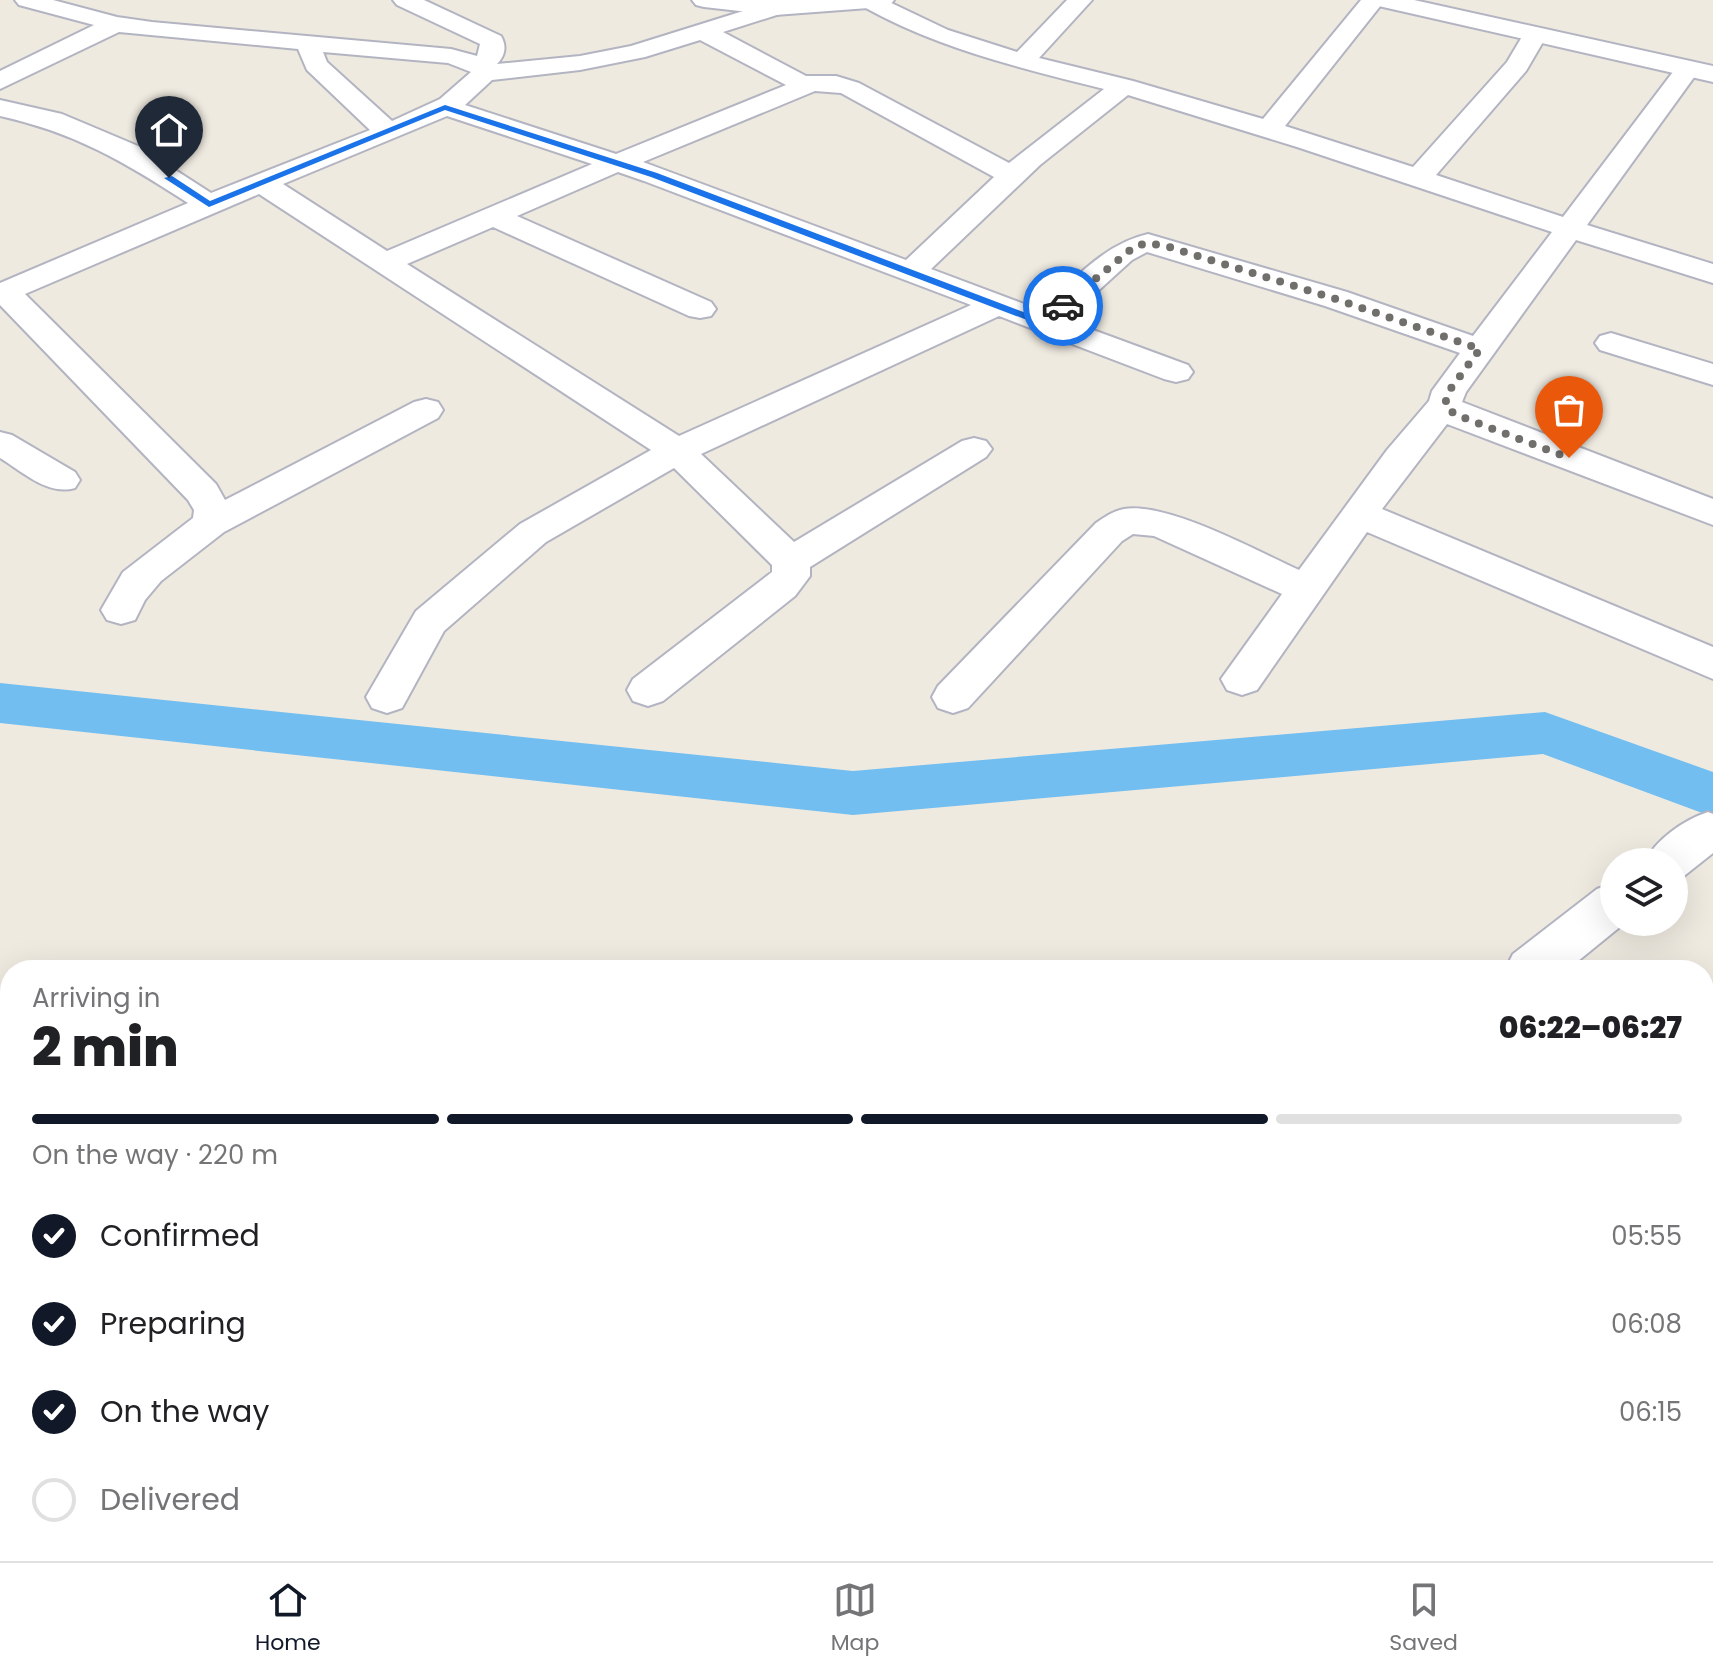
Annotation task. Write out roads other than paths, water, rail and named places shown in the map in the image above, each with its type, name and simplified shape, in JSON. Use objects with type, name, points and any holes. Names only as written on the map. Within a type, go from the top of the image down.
[{"type":"street","points":[[30,0],[116,24],[308,45],[421,52],[451,56],[483,69],[605,59],[775,8]]},
{"type":"street","points":[[211,523],[212,510],[203,493],[2,293],[445,107],[478,82],[492,55],[492,41],[405,0]]},
{"type":"street","points":[[704,0],[775,8],[877,1],[927,31],[1269,129],[1569,230],[1713,274]]},
{"type":"street","points":[[1024,59],[1080,0]]},
{"type":"street","points":[[1269,129],[1373,0]]},
{"type":"street","points":[[1242,679],[1359,514],[1445,404],[1449,391],[1569,230],[1700,72],[1383,0]]},
{"type":"street","points":[[0,81],[116,24]]},
{"type":"street","points":[[702,31],[801,83],[836,84],[850,88],[1012,176]]},
{"type":"street","points":[[1418,179],[1517,66],[1535,35]]},
{"type":"street","points":[[308,45],[316,65],[388,132]]},
{"type":"street","points":[[386,262],[810,84]]},
{"type":"street","points":[[910,272],[1012,176],[1124,86]]},
{"type":"street","points":[[445,107],[617,163],[1176,372]]},
{"type":"street","points":[[0,108],[53,120],[128,152],[209,204]]},
{"type":"street","points":[[261,183],[677,451],[791,561],[791,576],[781,586],[648,690]]},
{"type":"street","points":[[493,216],[700,309]]},
{"type":"street","points":[[1044,323],[1121,254],[1148,243],[1336,299],[1480,349]]},
{"type":"street","points":[[387,697],[430,621],[533,533],[677,451],[998,305]]},
{"type":"street","points":[[1611,343],[1713,375]]},
{"type":"street","points":[[1445,404],[1454,414],[1713,513]]},
{"type":"street","points":[[121,610],[136,580],[211,523],[426,410]]},
{"type":"street","points":[[0,443],[62,480]]},
{"type":"street","points":[[791,561],[974,449]]},
{"type":"street","points":[[1359,514],[1713,664]]},
{"type":"street","points":[[953,697],[1109,532],[1126,521],[1160,524],[1307,589]]},
{"type":"street","points":[[1681,848],[1711,817]]},
{"type":"street","points":[[1543,960],[1600,915]]},
{"type":"waterway","points":[[0,703],[853,793],[1545,733],[1713,795]]}]
